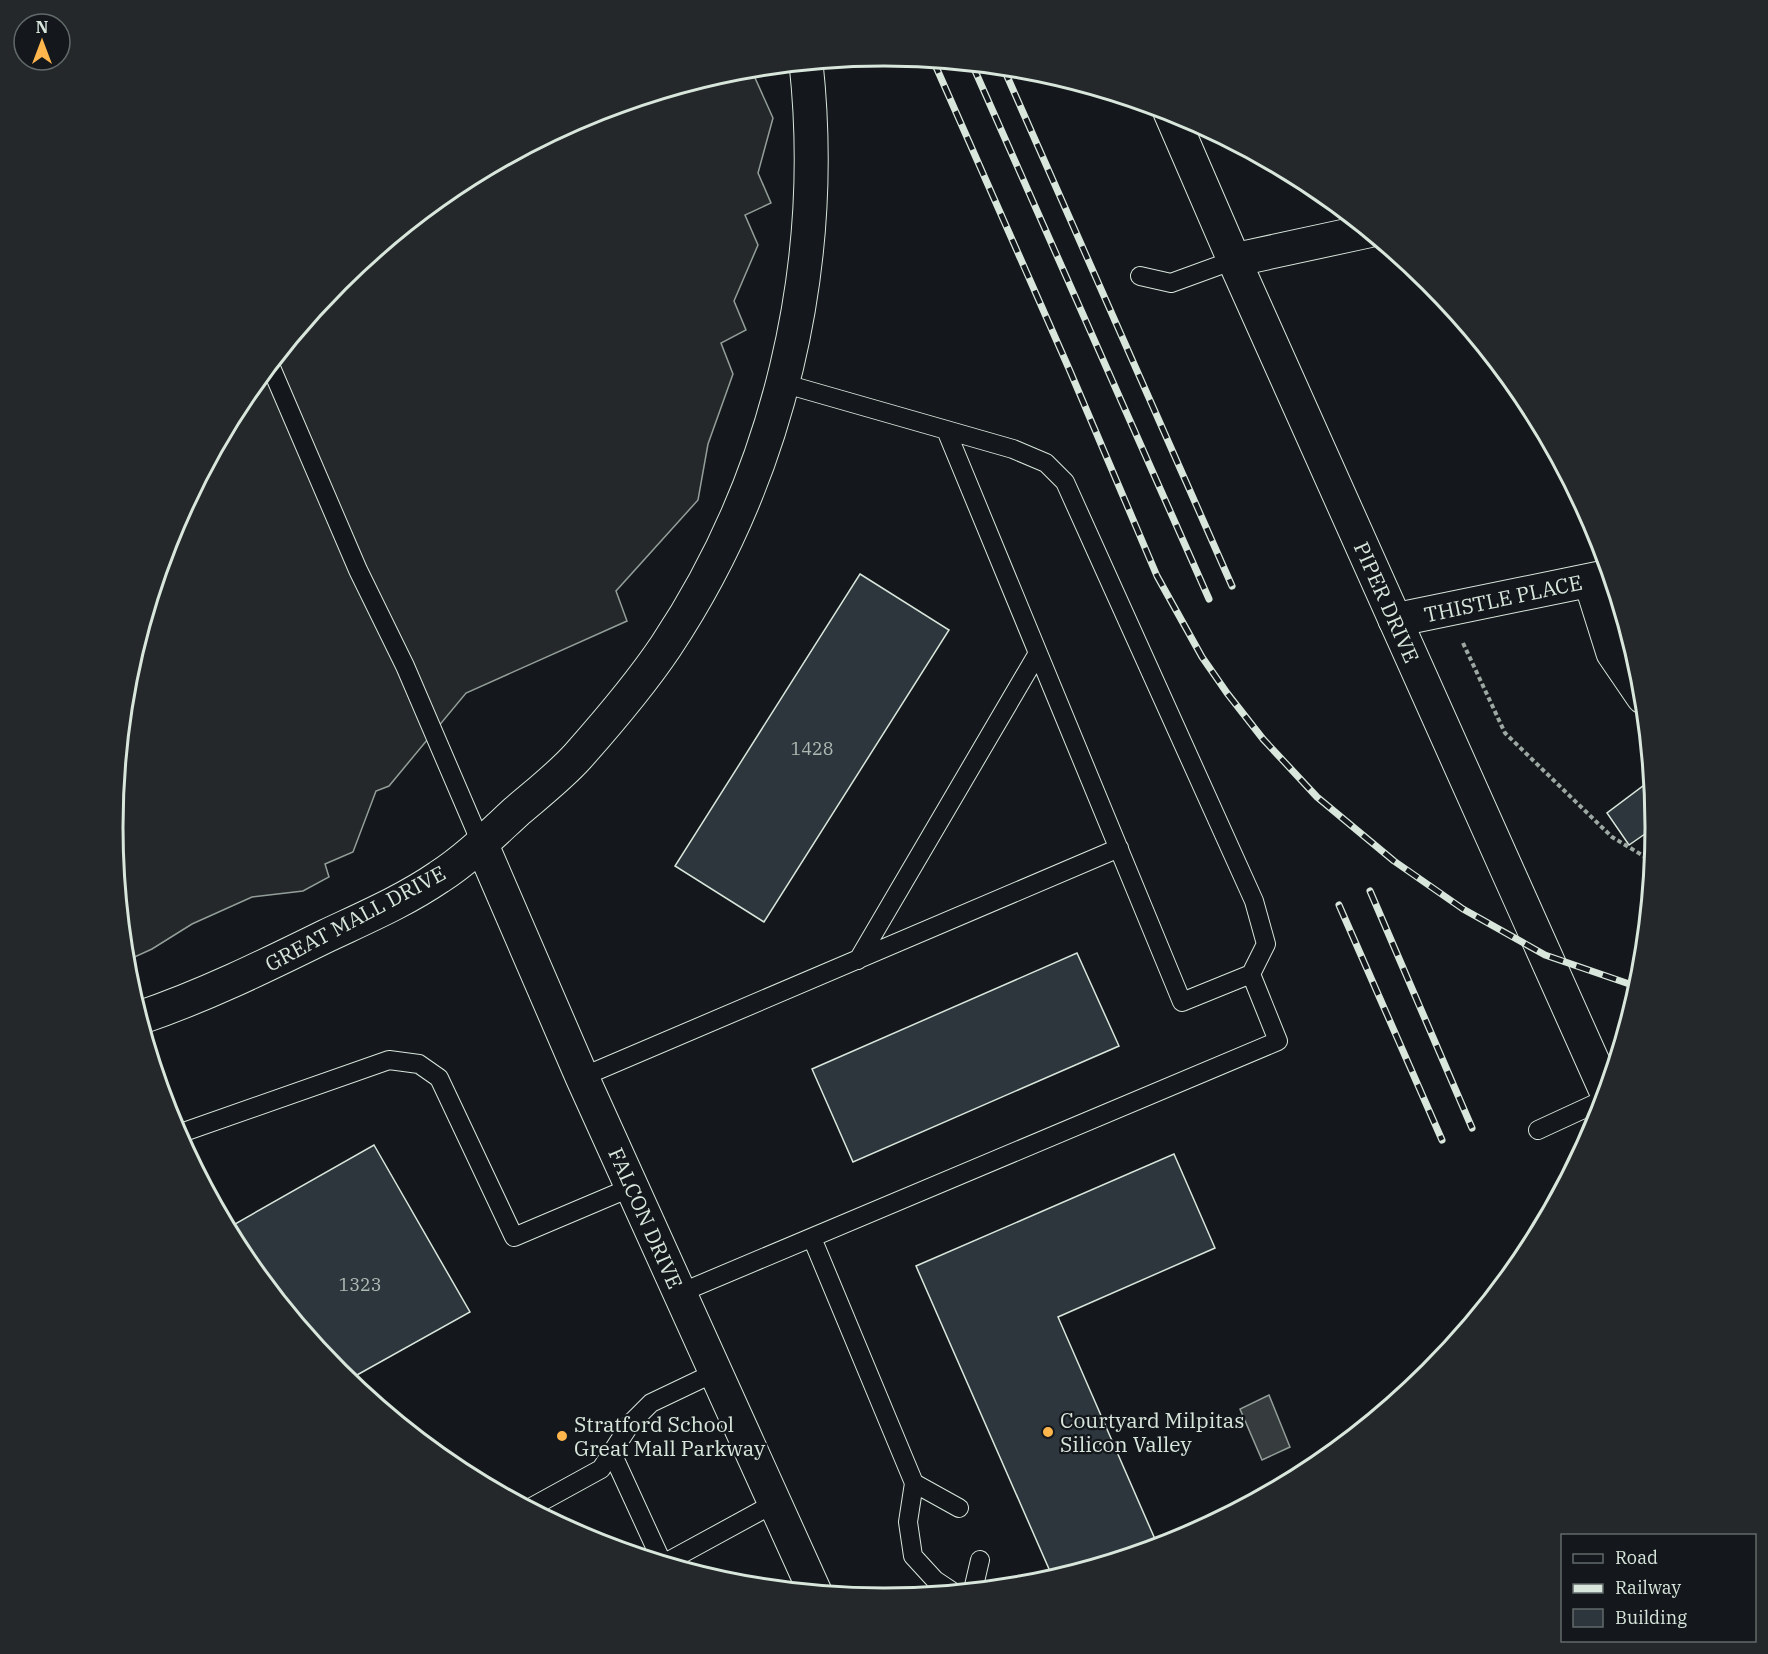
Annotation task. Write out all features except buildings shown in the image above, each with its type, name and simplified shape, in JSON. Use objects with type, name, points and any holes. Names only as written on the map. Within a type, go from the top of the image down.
[{"type":"street","name":"GREAT MALL DRIVE","points":[[147,1014],[250,974],[399,900],[440,877],[576,758],[623,704],[666,646],[703,584],[733,523],[755,472],[782,383],[798,317],[807,254],[811,196],[811,134],[807,71]]},
{"type":"street","name":"PIPER DRIVE","points":[[1175,124],[1601,1081]]},
{"type":"street","points":[[1234,260],[1359,233]]},
{"type":"street","points":[[1600,578],[1613,653],[1630,677]]},
{"type":"street","name":"THISTLE PLACE","points":[[1395,620],[1600,578]]},
{"type":"street","name":"FALCON DRIVE","points":[[481,843],[582,1077],[811,1584]]},
{"type":"lane","points":[[1140,276],[1171,283],[1234,260]]},
{"type":"lane","points":[[273,373],[358,570],[405,666],[481,843]]},
{"type":"lane","points":[[782,383],[1013,449],[1046,463],[1065,482],[1254,901],[1266,944],[1251,974],[1182,1002],[946,430]]},
{"type":"lane","points":[[858,960],[1038,653]]},
{"type":"lane","points":[[582,1077],[1119,848]]},
{"type":"lane","points":[[680,1293],[1278,1041],[1251,974]]},
{"type":"lane","points":[[187,1131],[389,1060],[419,1064],[439,1078],[514,1237],[632,1187]]},
{"type":"lane","points":[[1538,1130],[1592,1106]]},
{"type":"lane","points":[[812,1238],[914,1483],[908,1522],[914,1556],[935,1580],[943,1585]]},
{"type":"lane","points":[[537,1504],[601,1468],[631,1423],[651,1403],[716,1372]]},
{"type":"lane","points":[[612,1453],[660,1554]]},
{"type":"lane","points":[[914,1483],[959,1508]]},
{"type":"lane","points":[[673,1558],[775,1503]]},
{"type":"lane","points":[[976,1582],[981,1560]]},
{"type":"path","points":[[1447,609],[1505,733],[1612,837],[1644,856]]},
{"type":"shaded area","points":[[755,78],[773,118],[758,173],[771,203],[745,215],[758,245],[734,301],[746,330],[721,343],[733,374],[708,444],[698,500],[616,591],[627,621],[466,693],[389,786],[376,791],[353,852],[325,864],[329,877],[303,891],[252,897],[192,924],[135,957],[125,877],[123,827],[125,777],[138,679],[163,582],[181,536],[201,490],[251,404],[312,325],[346,289],[382,255],[461,194],[547,144],[593,124],[639,106],[687,92]]},
{"type":"shaded area","points":[[1269,1395],[1290,1447],[1262,1460],[1240,1409]]},
{"type":"railway","points":[[937,68],[1070,371],[1157,576],[1202,657],[1227,693],[1263,739],[1317,797],[1394,861],[1463,909],[1545,955],[1628,984]]},
{"type":"railway","points":[[976,72],[1209,599]]},
{"type":"railway","points":[[1007,77],[1232,586]]},
{"type":"railway","points":[[1370,891],[1472,1128]]},
{"type":"railway","points":[[1339,905],[1442,1140]]},
{"type":"place","name":"Courtyard Milpitas Silicon Valley","points":[[1048,1432]]},
{"type":"place","name":"Stratford School Great Mall Parkway","points":[[562,1436]]}]
